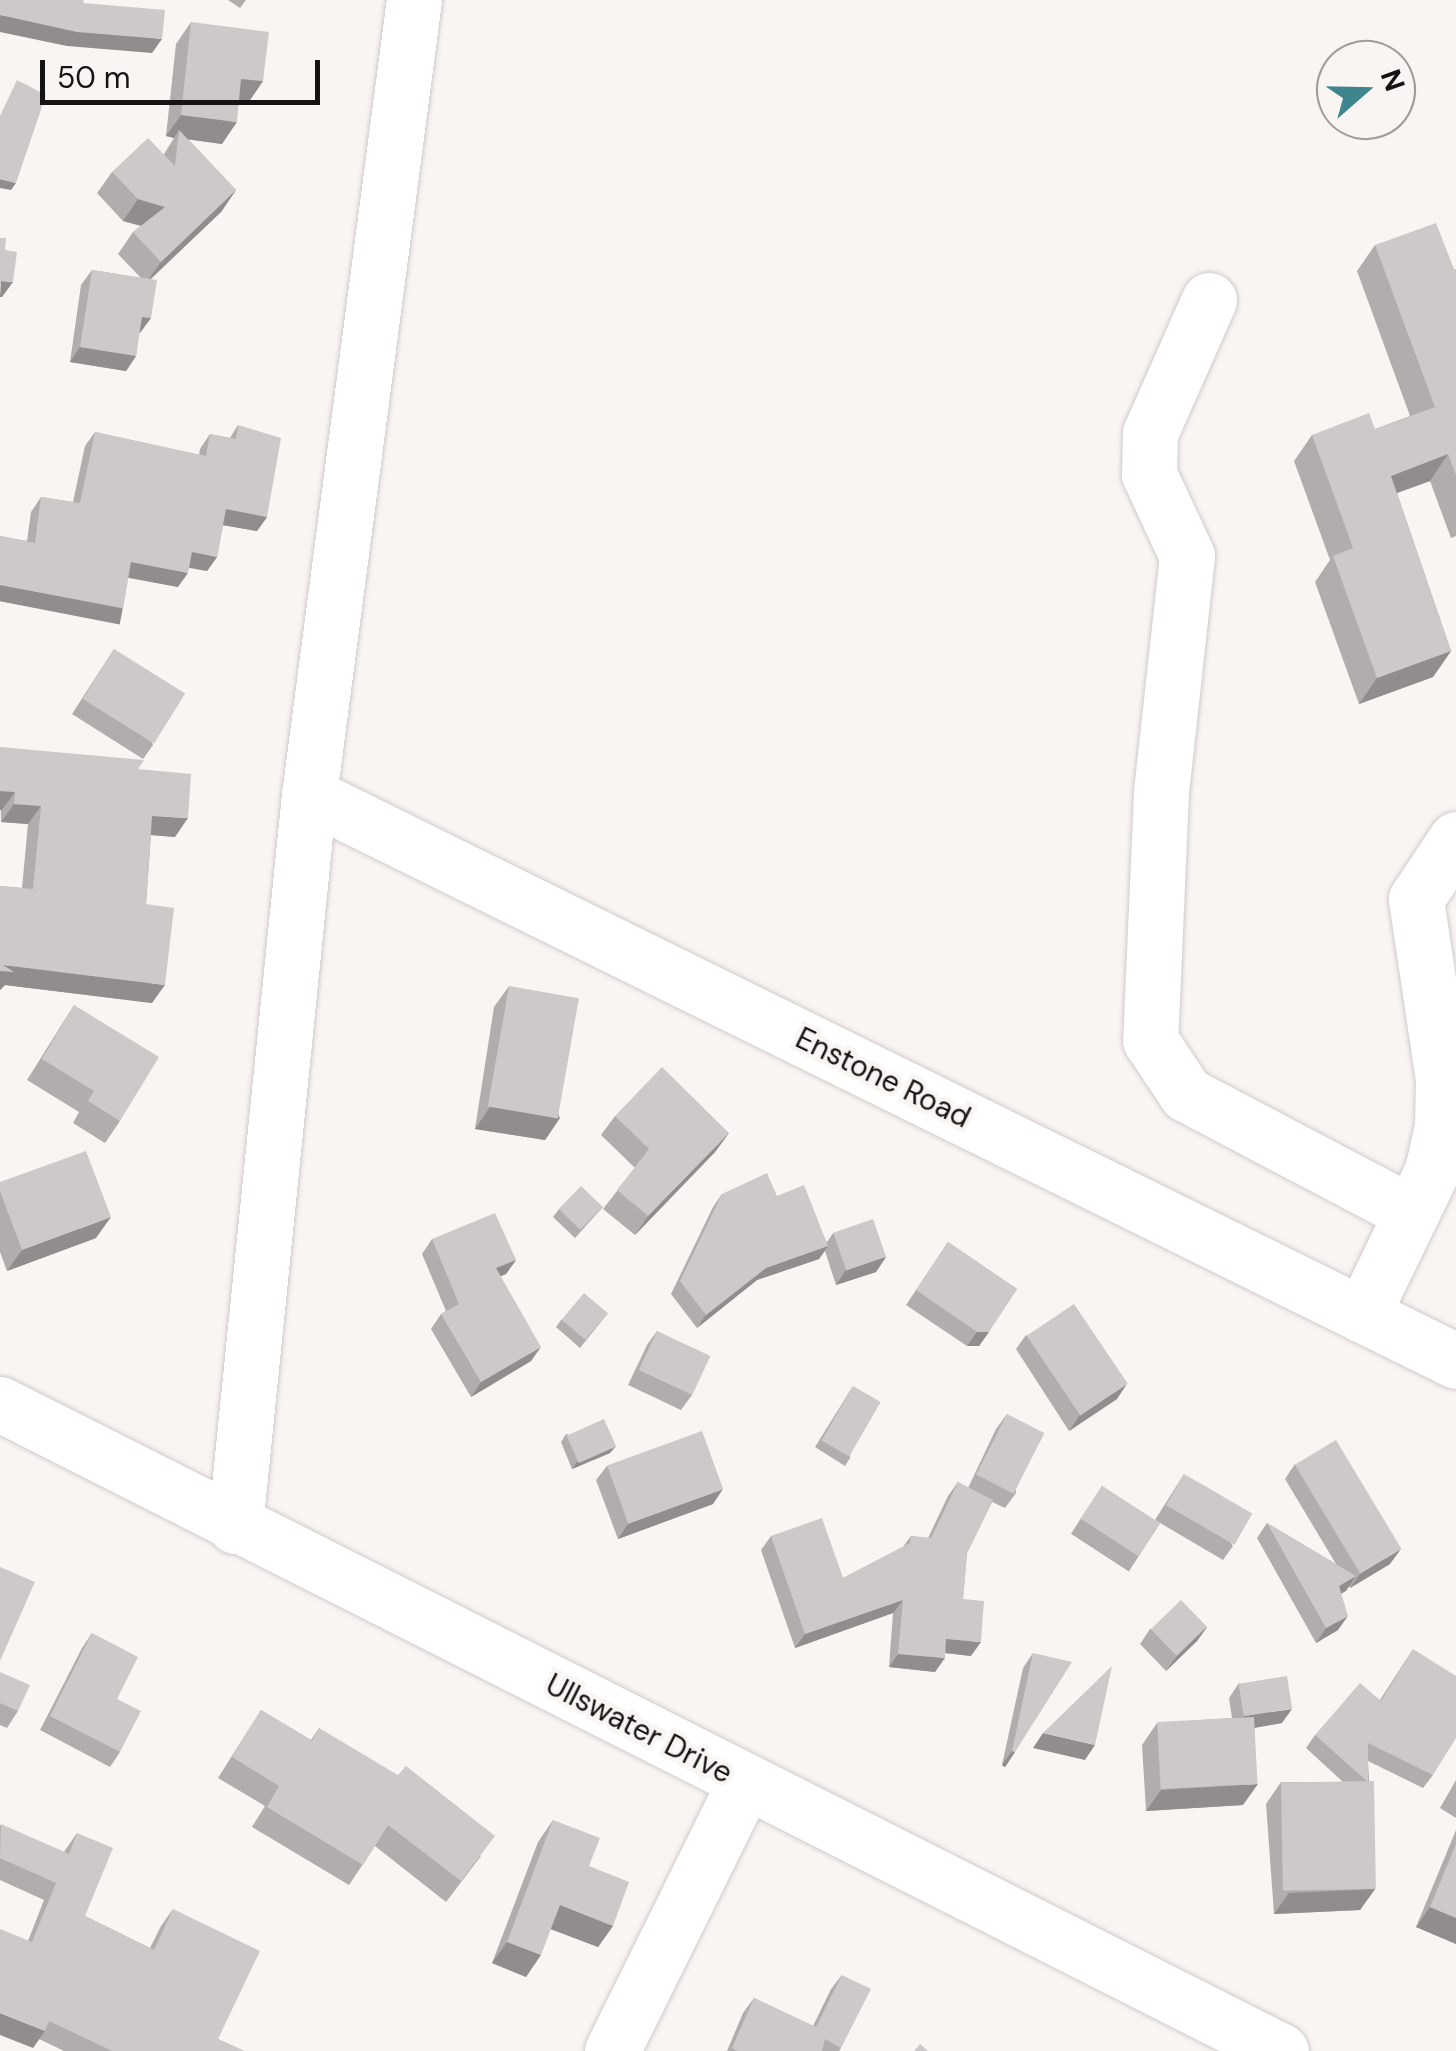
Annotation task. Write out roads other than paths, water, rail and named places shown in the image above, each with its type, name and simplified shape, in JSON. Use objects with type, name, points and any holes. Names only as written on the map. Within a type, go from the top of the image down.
[{"type":"street","points":[[235,1526],[309,795],[414,0]]},
{"type":"street","points":[[1208,300],[1150,433],[1149,474],[1187,556],[1161,793],[1150,1040],[1186,1094],[1412,1213]]},
{"type":"street","name":"Enstone Road","points":[[309,795],[1456,1361]]},
{"type":"street","points":[[1362,1314],[1432,1171],[1444,1080],[1416,899],[1456,839]]},
{"type":"street","name":"Ullswater Drive","points":[[0,1404],[1280,2051]]},
{"type":"street","points":[[612,2051],[744,1782]]}]
